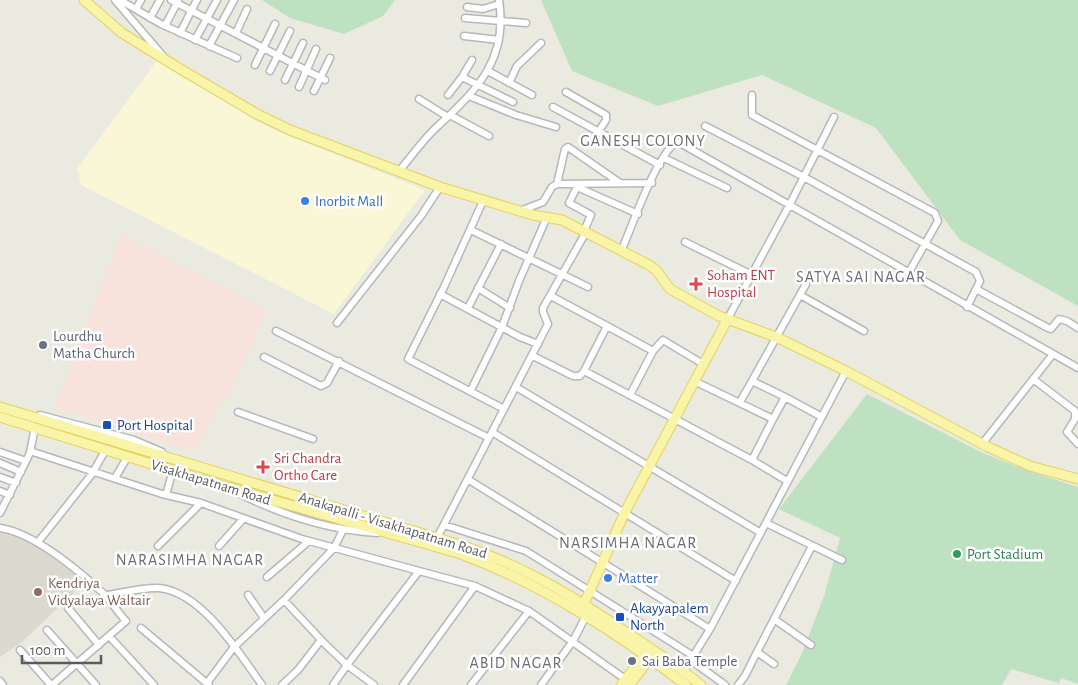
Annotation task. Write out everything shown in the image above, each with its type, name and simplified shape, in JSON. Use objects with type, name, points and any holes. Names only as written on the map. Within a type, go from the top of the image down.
[{"type":"main road","points":[[84,0],[108,23],[257,114],[322,144],[440,187],[519,211],[562,220],[622,249],[656,270],[670,289],[727,320],[776,337],[846,371],[982,444],[1030,466],[1078,480]]},
{"type":"main road","points":[[584,604],[625,512],[648,466],[727,320]]},
{"type":"main road","name":"Anakapalli - Visakhapatnam Road","points":[[0,406],[504,560],[540,577],[584,604],[684,671],[701,685]]},
{"type":"main road","name":"Visakhapatnam Road","points":[[0,417],[224,486],[461,554],[501,569],[586,616],[686,685]]},
{"type":"main road","points":[[628,683],[652,649]]},
{"type":"street","points":[[120,0],[166,60]]},
{"type":"street","points":[[120,0],[165,26],[237,58]]},
{"type":"street","points":[[136,9],[140,0]]},
{"type":"street","points":[[150,18],[160,0]]},
{"type":"street","points":[[180,33],[197,0]]},
{"type":"street","points":[[195,40],[217,0]]},
{"type":"street","points":[[209,46],[234,0]]},
{"type":"street","points":[[165,26],[176,1],[207,19],[323,78]]},
{"type":"street","points":[[399,171],[433,131],[478,86],[495,58],[498,40],[499,2],[478,9],[467,7]]},
{"type":"street","points":[[236,34],[247,9]]},
{"type":"street","points":[[465,18],[526,23]]},
{"type":"street","points":[[256,65],[275,24]]},
{"type":"street","points":[[270,71],[290,31]]},
{"type":"street","points":[[464,36],[498,40]]},
{"type":"street","points":[[285,80],[303,43]]},
{"type":"street","points":[[509,83],[517,66],[541,43]]},
{"type":"street","points":[[299,87],[316,50]]},
{"type":"street","points":[[314,91],[323,78],[330,58]]},
{"type":"street","points":[[448,95],[472,60]]},
{"type":"street","points":[[488,71],[532,95]]},
{"type":"street","points":[[462,77],[513,102]]},
{"type":"street","points":[[566,92],[606,115],[607,118],[599,131]]},
{"type":"street","points":[[752,95],[752,115],[935,213],[938,221],[909,272]]},
{"type":"street","points":[[469,96],[516,115],[556,127]]},
{"type":"street","points":[[419,100],[489,136]]},
{"type":"street","points":[[553,107],[660,165]]},
{"type":"street","points":[[727,320],[790,204],[834,117]]},
{"type":"street","points":[[705,126],[804,177],[976,272],[980,281],[967,307]]},
{"type":"street","points":[[622,249],[660,165],[670,147],[675,143],[680,143],[790,204],[967,307],[1078,368]]},
{"type":"street","points":[[557,184],[565,149],[568,147],[620,184]]},
{"type":"street","points":[[664,158],[727,188]]},
{"type":"street","points":[[519,211],[543,202],[552,187],[557,184],[652,183]]},
{"type":"street","points":[[337,323],[421,216],[440,187]]},
{"type":"street","points":[[437,538],[469,480],[490,435],[548,324],[543,312],[585,232],[591,215],[569,203],[577,187],[638,214]]},
{"type":"street","points":[[483,201],[471,230],[408,359],[471,390],[504,409]]},
{"type":"street","points":[[471,390],[502,327],[528,259],[547,217]]},
{"type":"street","points":[[471,230],[588,287]]},
{"type":"street","points":[[685,242],[752,275]]},
{"type":"street","points":[[468,308],[501,244]]},
{"type":"street","points":[[740,402],[806,284]]},
{"type":"street","points":[[478,288],[510,308]]},
{"type":"street","points":[[976,289],[1048,328],[1051,329],[1062,319],[1078,328]]},
{"type":"street","points":[[440,294],[538,344]]},
{"type":"street","points":[[800,295],[864,331]]},
{"type":"street","points":[[551,296],[653,351]]},
{"type":"street","points":[[532,356],[574,376],[580,376],[607,326]]},
{"type":"street","points":[[276,331],[490,435],[625,512],[736,581]]},
{"type":"street","points":[[630,395],[660,341],[666,340],[703,364]]},
{"type":"street","points":[[982,444],[1053,354]]},
{"type":"street","points":[[264,357],[321,386],[327,383],[339,362]]},
{"type":"street","points":[[584,371],[752,460],[786,481]]},
{"type":"street","points":[[684,671],[693,659],[736,581],[786,481],[846,371]]},
{"type":"street","points":[[1033,379],[1074,411],[1075,419],[1067,432],[1078,444]]},
{"type":"street","points":[[752,380],[822,417]]},
{"type":"street","points":[[694,381],[773,419]]},
{"type":"street","points":[[516,387],[760,533]]},
{"type":"street","points":[[752,460],[785,398]]},
{"type":"street","points":[[238,412],[312,439]]},
{"type":"street","points":[[0,513],[2,505],[16,483],[26,461],[35,428]]},
{"type":"street","points":[[38,542],[93,472],[106,449]]},
{"type":"street","points":[[30,451],[166,495],[200,503],[309,541],[475,586],[529,611],[573,641],[628,683]]},
{"type":"street","points":[[0,452],[26,461]]},
{"type":"street","points":[[115,478],[128,456]]},
{"type":"street","points":[[0,463],[21,472]]},
{"type":"street","points":[[166,495],[173,470]]},
{"type":"street","points":[[0,477],[16,483]]},
{"type":"street","points":[[469,480],[710,629]]},
{"type":"street","points":[[224,486],[279,512],[343,530],[388,534]]},
{"type":"street","points":[[0,491],[10,494]]},
{"type":"street","points":[[158,546],[200,503]]},
{"type":"street","points":[[219,546],[243,519]]},
{"type":"street","points":[[766,523],[842,560]]},
{"type":"street","points":[[444,525],[526,551],[693,659],[724,685]]},
{"type":"street","points":[[0,528],[12,530],[38,542],[106,595],[126,621],[110,637],[52,685],[20,650]]},
{"type":"street","points":[[141,628],[208,684],[234,647],[284,600],[334,548],[343,530]]},
{"type":"street","points":[[268,577],[309,541]]},
{"type":"street","points":[[738,685],[745,676],[812,546]]},
{"type":"street","points":[[333,685],[419,571]]},
{"type":"street","points":[[403,685],[475,586]]},
{"type":"street","points":[[106,595],[162,588],[181,596],[196,605],[234,647],[262,685]]},
{"type":"street","points":[[248,595],[264,618]]},
{"type":"street","points":[[284,600],[347,665],[374,685]]},
{"type":"street","points":[[68,608],[99,645]]},
{"type":"street","points":[[471,685],[529,611]]},
{"type":"street","points":[[541,685],[573,641],[586,616]]},
{"type":"street","points":[[774,619],[811,645]]},
{"type":"street","points":[[47,630],[96,685]]},
{"type":"street","points":[[110,637],[154,685]]},
{"type":"street","points":[[282,685],[298,670],[321,640]]},
{"type":"street","points":[[757,652],[774,664]]},
{"type":"street","points":[[0,682],[3,685]]},
{"type":"shaded area","points":[[158,59],[251,118],[281,133],[425,190],[334,314],[81,185],[77,169]]},
{"type":"shaded area","points":[[121,234],[267,310],[227,397],[222,398],[198,446],[190,450],[55,408]]},
{"type":"shaded area","name":"Kendriya Vidyalaya Waltair","points":[[0,530],[7,531],[35,544],[85,582],[23,641],[0,657]]},
{"type":"green space","points":[[262,0],[395,0],[383,16],[344,34],[290,18]]},
{"type":"green space","points":[[541,0],[1078,0],[1078,306],[960,240],[876,128],[762,75],[658,106],[572,71]]},
{"type":"green space","name":"Port Stadium","points":[[867,394],[983,453],[1023,469],[1078,487],[1078,684],[1061,678],[1059,683],[1011,669],[1002,685],[786,685],[802,653],[824,596],[840,538],[779,509]]},
{"type":"place","name":"Inorbit Mall","points":[[305,201]]},
{"type":"place","name":"Soham ENT Hospital","points":[[696,284]]},
{"type":"place","name":"Lourdhu Matha Church","points":[[43,345]]},
{"type":"place","name":"Port Hospital","points":[[107,425]]},
{"type":"place","name":"Sri Chandra Ortho Care","points":[[263,467]]},
{"type":"place","name":"Port Stadium","points":[[957,554]]},
{"type":"place","name":"Matter","points":[[608,578]]},
{"type":"place","name":"Kendriya Vidyalaya Waltair","points":[[38,592]]},
{"type":"place","name":"Akayyapalem North","points":[[620,617]]},
{"type":"place","name":"Sai Baba Temple","points":[[632,661]]},
{"type":"district","name":"GANESH COLONY","points":[[643,140]]},
{"type":"district","name":"SATYA SAI NAGAR","points":[[861,276]]},
{"type":"district","name":"NARSIMHA NAGAR","points":[[628,542]]},
{"type":"district","name":"NARASIMHA NAGAR","points":[[190,559]]},
{"type":"district","name":"ABID NAGAR","points":[[516,662]]}]
